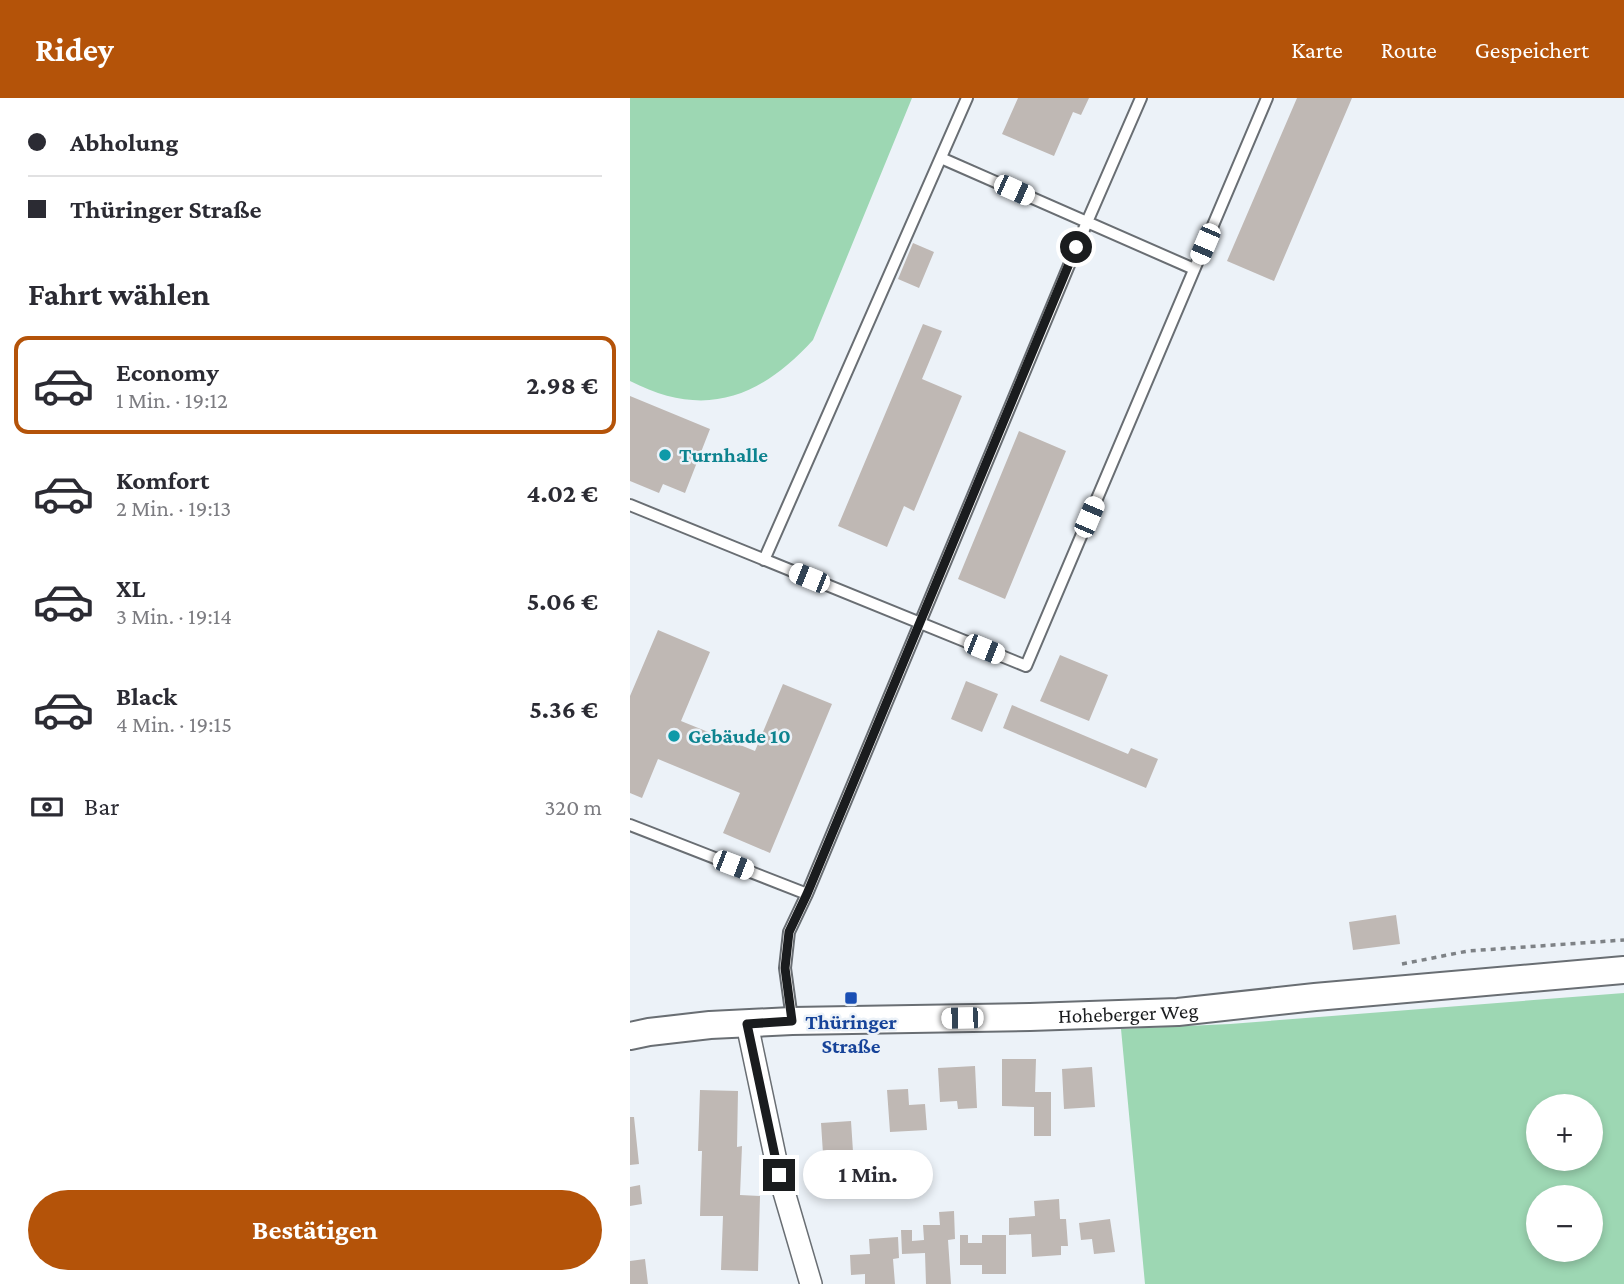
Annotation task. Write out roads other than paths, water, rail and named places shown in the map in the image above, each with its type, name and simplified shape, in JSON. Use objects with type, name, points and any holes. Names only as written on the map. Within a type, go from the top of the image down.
[{"type":"street","name":"Hoheberger Weg","points":[[630,1036],[698,1027],[792,1021],[1178,1012],[1624,970]]},
{"type":"street","points":[[747,1024],[779,1175],[811,1284]]},
{"type":"lane","points":[[764,560],[967,98]]},
{"type":"lane","points":[[792,1021],[785,968],[789,932],[1141,98]]},
{"type":"lane","points":[[630,505],[1026,666],[1267,98]]},
{"type":"lane","points":[[941,158],[1194,269]]},
{"type":"lane","points":[[630,825],[807,894]]},
{"type":"place","name":"Turnhalle","points":[[665,455]]},
{"type":"place","name":"Gebäude 10","points":[[674,736]]},
{"type":"place","name":"Thüringer Straße","points":[[851,998]]}]
